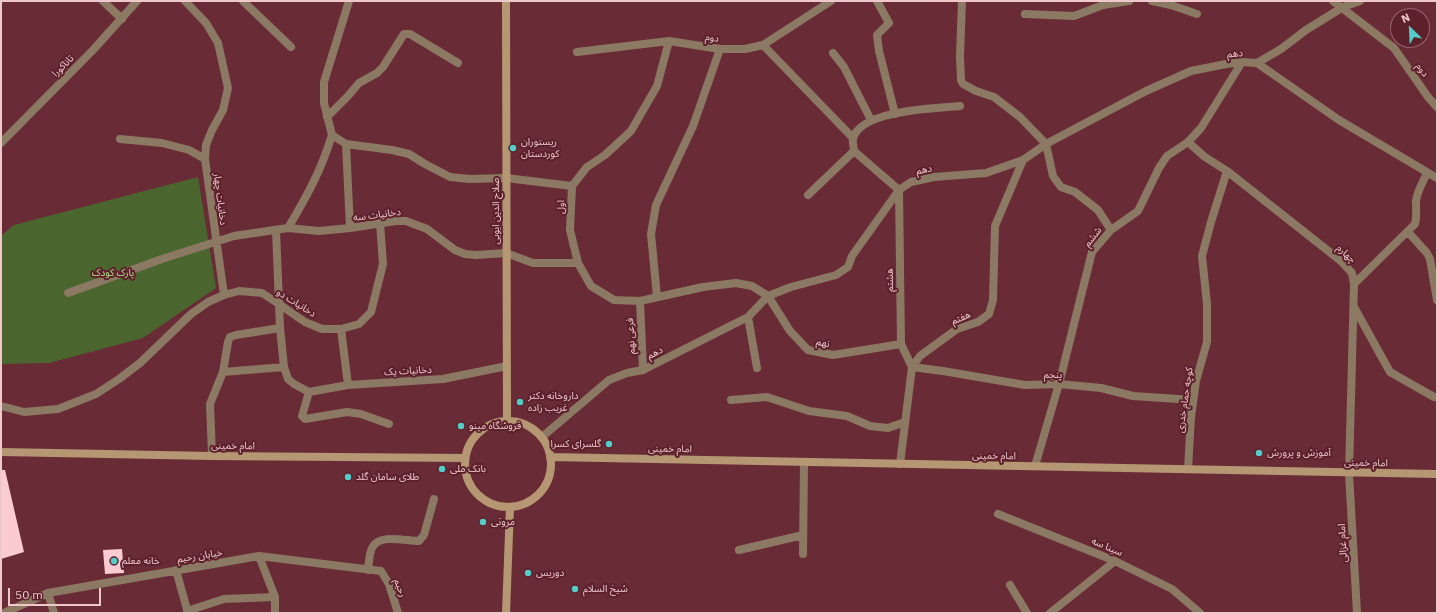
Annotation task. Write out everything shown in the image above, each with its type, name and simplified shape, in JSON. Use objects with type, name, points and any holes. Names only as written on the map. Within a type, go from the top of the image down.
[{"type":"main road","name":"صلاح الدین ایوبی","points":[[506,1],[507,421]]},
{"type":"main road","points":[[507,421],[526,425],[535,430],[542,437],[548,447],[551,469],[548,481],[541,491],[532,499],[522,505],[510,507],[497,506],[485,501],[476,493],[469,482],[465,470],[465,458],[470,444],[479,432],[487,426],[497,422],[507,421]]},
{"type":"main road","name":"امام خمینی","points":[[1,452],[212,456],[465,458]]},
{"type":"main road","name":"امام خمینی","points":[[550,457],[1437,474]]},
{"type":"main road","points":[[506,613],[510,507]]},
{"type":"street","points":[[103,1],[122,19]]},
{"type":"street","name":"تاناکورا","points":[[1,143],[122,19],[137,1]]},
{"type":"street","name":"دخانیات چهار","points":[[185,1],[206,23],[218,43],[228,88],[223,110],[206,145],[205,159],[215,241],[224,295]]},
{"type":"street","points":[[243,1],[291,47]]},
{"type":"street","points":[[288,228],[314,183],[326,155],[332,135],[324,103],[324,82],[349,1]]},
{"type":"street","name":"دوم","points":[[577,52],[669,41],[720,49],[745,49],[763,45],[831,1]]},
{"type":"street","points":[[878,1],[890,23],[877,35],[879,51],[895,114]]},
{"type":"street","points":[[962,1],[960,69],[963,84],[976,91],[994,97],[1020,117],[1046,144],[1052,176],[1061,187],[1075,192],[1098,210],[1111,230]]},
{"type":"street","points":[[1025,14],[1074,16],[1102,3],[1129,1]]},
{"type":"street","points":[[1152,1],[1171,5],[1197,14]]},
{"type":"street","name":"دوم","points":[[1333,1],[1343,7],[1394,48],[1428,97],[1437,107]]},
{"type":"street","name":"دهم","points":[[542,437],[609,380],[627,373],[643,370],[748,317],[768,296],[791,287],[836,275],[848,267],[852,256],[899,190],[911,182],[934,177],[986,173],[1023,160],[1046,144],[1146,91],[1191,71],[1242,62],[1257,63],[1282,49],[1306,30],[1343,7],[1360,1]]},
{"type":"street","points":[[327,117],[358,83],[377,73],[383,67],[404,34],[410,34],[458,63]]},
{"type":"street","name":"اول","points":[[669,41],[657,86],[631,131],[605,155],[587,167],[572,186],[570,230],[578,263],[591,286],[614,300],[640,301],[703,287],[736,283],[752,286],[768,296]]},
{"type":"street","points":[[763,45],[853,138]]},
{"type":"street","points":[[657,298],[651,234],[656,205],[693,126],[720,49]]},
{"type":"street","points":[[832,53],[844,67],[871,120]]},
{"type":"street","name":"ششم","points":[[1035,466],[1059,384],[1092,252],[1111,230],[1138,212],[1159,168],[1167,156],[1188,142],[1201,128],[1242,62]]},
{"type":"street","points":[[1257,63],[1339,120],[1437,178]]},
{"type":"street","points":[[899,190],[854,151],[853,138],[858,130],[871,120],[912,110],[960,106]]},
{"type":"street","points":[[332,135],[346,144],[392,150],[409,154],[450,177],[470,179],[506,178],[572,186]]},
{"type":"street","points":[[120,139],[162,143],[189,150],[205,159]]},
{"type":"street","name":"چهارم","points":[[1188,142],[1205,157],[1227,172],[1341,261],[1352,273],[1354,284],[1354,307],[1349,472]]},
{"type":"street","points":[[346,144],[350,228]]},
{"type":"street","points":[[808,195],[854,151]]},
{"type":"street","name":"هفتم","points":[[912,367],[920,356],[957,329],[978,322],[989,314],[992,300],[995,226],[1023,160]]},
{"type":"street","name":"کوچه حمام خدری","points":[[1188,469],[1193,400],[1196,381],[1207,342],[1207,304],[1202,256],[1227,172]]},
{"type":"street","points":[[1354,284],[1415,224],[1417,218],[1416,200],[1427,173]]},
{"type":"street","name":"هشتم","points":[[899,190],[901,344],[912,367]]},
{"type":"street","name":"دخانیات سه","points":[[68,292],[162,258],[234,236],[288,228],[319,231],[396,221],[406,221],[420,226],[433,233],[455,250],[465,254],[506,253],[533,263],[578,263]]},
{"type":"street","name":"دخانیات دو","points":[[1,406],[24,412],[58,409],[96,394],[140,363],[191,314],[208,302],[224,295],[239,292],[262,293],[304,322],[322,329],[341,329],[359,324],[371,312],[383,264],[380,223]]},
{"type":"street","points":[[276,230],[280,328],[284,367],[288,379],[309,392],[302,416],[305,420],[347,412],[361,414],[388,424]]},
{"type":"street","points":[[1408,232],[1427,253],[1430,259],[1437,300]]},
{"type":"street","name":"نهم","points":[[768,296],[790,331],[808,350],[833,355],[901,344]]},
{"type":"street","name":"فرعی نهم","points":[[640,301],[643,370]]},
{"type":"street","points":[[1354,307],[1390,372],[1434,398]]},
{"type":"street","points":[[748,317],[757,368]]},
{"type":"street","points":[[212,456],[210,404],[223,372],[230,337],[280,328]]},
{"type":"street","points":[[341,329],[348,385]]},
{"type":"street","name":"دخانیات یک","points":[[309,392],[348,385],[443,379],[507,366]]},
{"type":"street","points":[[223,372],[284,367]]},
{"type":"street","points":[[900,464],[912,367]]},
{"type":"street","name":"پنجم","points":[[912,367],[944,370],[1024,385],[1059,384],[1101,388],[1133,396],[1193,400]]},
{"type":"street","points":[[731,400],[768,397],[809,411],[847,416],[870,426],[888,428],[905,422]]},
{"type":"street","points":[[803,554],[804,463]]},
{"type":"street","name":"امام غزالی","points":[[1349,472],[1357,613]]},
{"type":"street","points":[[368,570],[372,548],[377,541],[385,539],[419,541],[424,535],[434,499]]},
{"type":"street","name":"سینا سه","points":[[998,514],[1115,561],[1172,589],[1200,613]]},
{"type":"street","points":[[739,550],[803,535]]},
{"type":"street","points":[[259,556],[275,597],[275,613]]},
{"type":"street","name":"خیابان رحیم","points":[[4,613],[48,593],[259,556],[381,571]]},
{"type":"street","points":[[1050,613],[1115,561]]},
{"type":"street","points":[[176,570],[188,612],[224,599],[275,597]]},
{"type":"street","name":"رحیم","points":[[381,571],[389,584],[398,613]]},
{"type":"street","points":[[1010,585],[1027,613]]},
{"type":"street","points":[[48,593],[54,613]]},
{"type":"green space","name":"پارک کودک","points":[[198,177],[216,288],[143,338],[49,363],[1,364],[1,236],[14,225]]},
{"type":"building","points":[[1,470],[5,470],[24,552],[1,559]]},
{"type":"building","name":"خانه معلم","points":[[122,549],[124,573],[105,574],[103,550]]},
{"type":"place","name":"ریستوران کوردستان","points":[[513,148]]},
{"type":"place","name":"داروخانه دکتر غریب زاده","points":[[520,402]]},
{"type":"place","name":"فروشگاه مینو","points":[[461,426]]},
{"type":"place","name":"گلسرای کسرا","points":[[609,444]]},
{"type":"place","name":"آموزش و پرورش","points":[[1259,453]]},
{"type":"place","name":"بانک ملی","points":[[442,469]]},
{"type":"place","name":"طلای سامان گلد","points":[[348,477]]},
{"type":"place","name":"مروتی","points":[[483,522]]},
{"type":"place","name":"خانه معلم","points":[[114,561]]},
{"type":"place","name":"دوریس","points":[[528,573]]},
{"type":"place","name":"شیخ السلام","points":[[575,589]]}]
